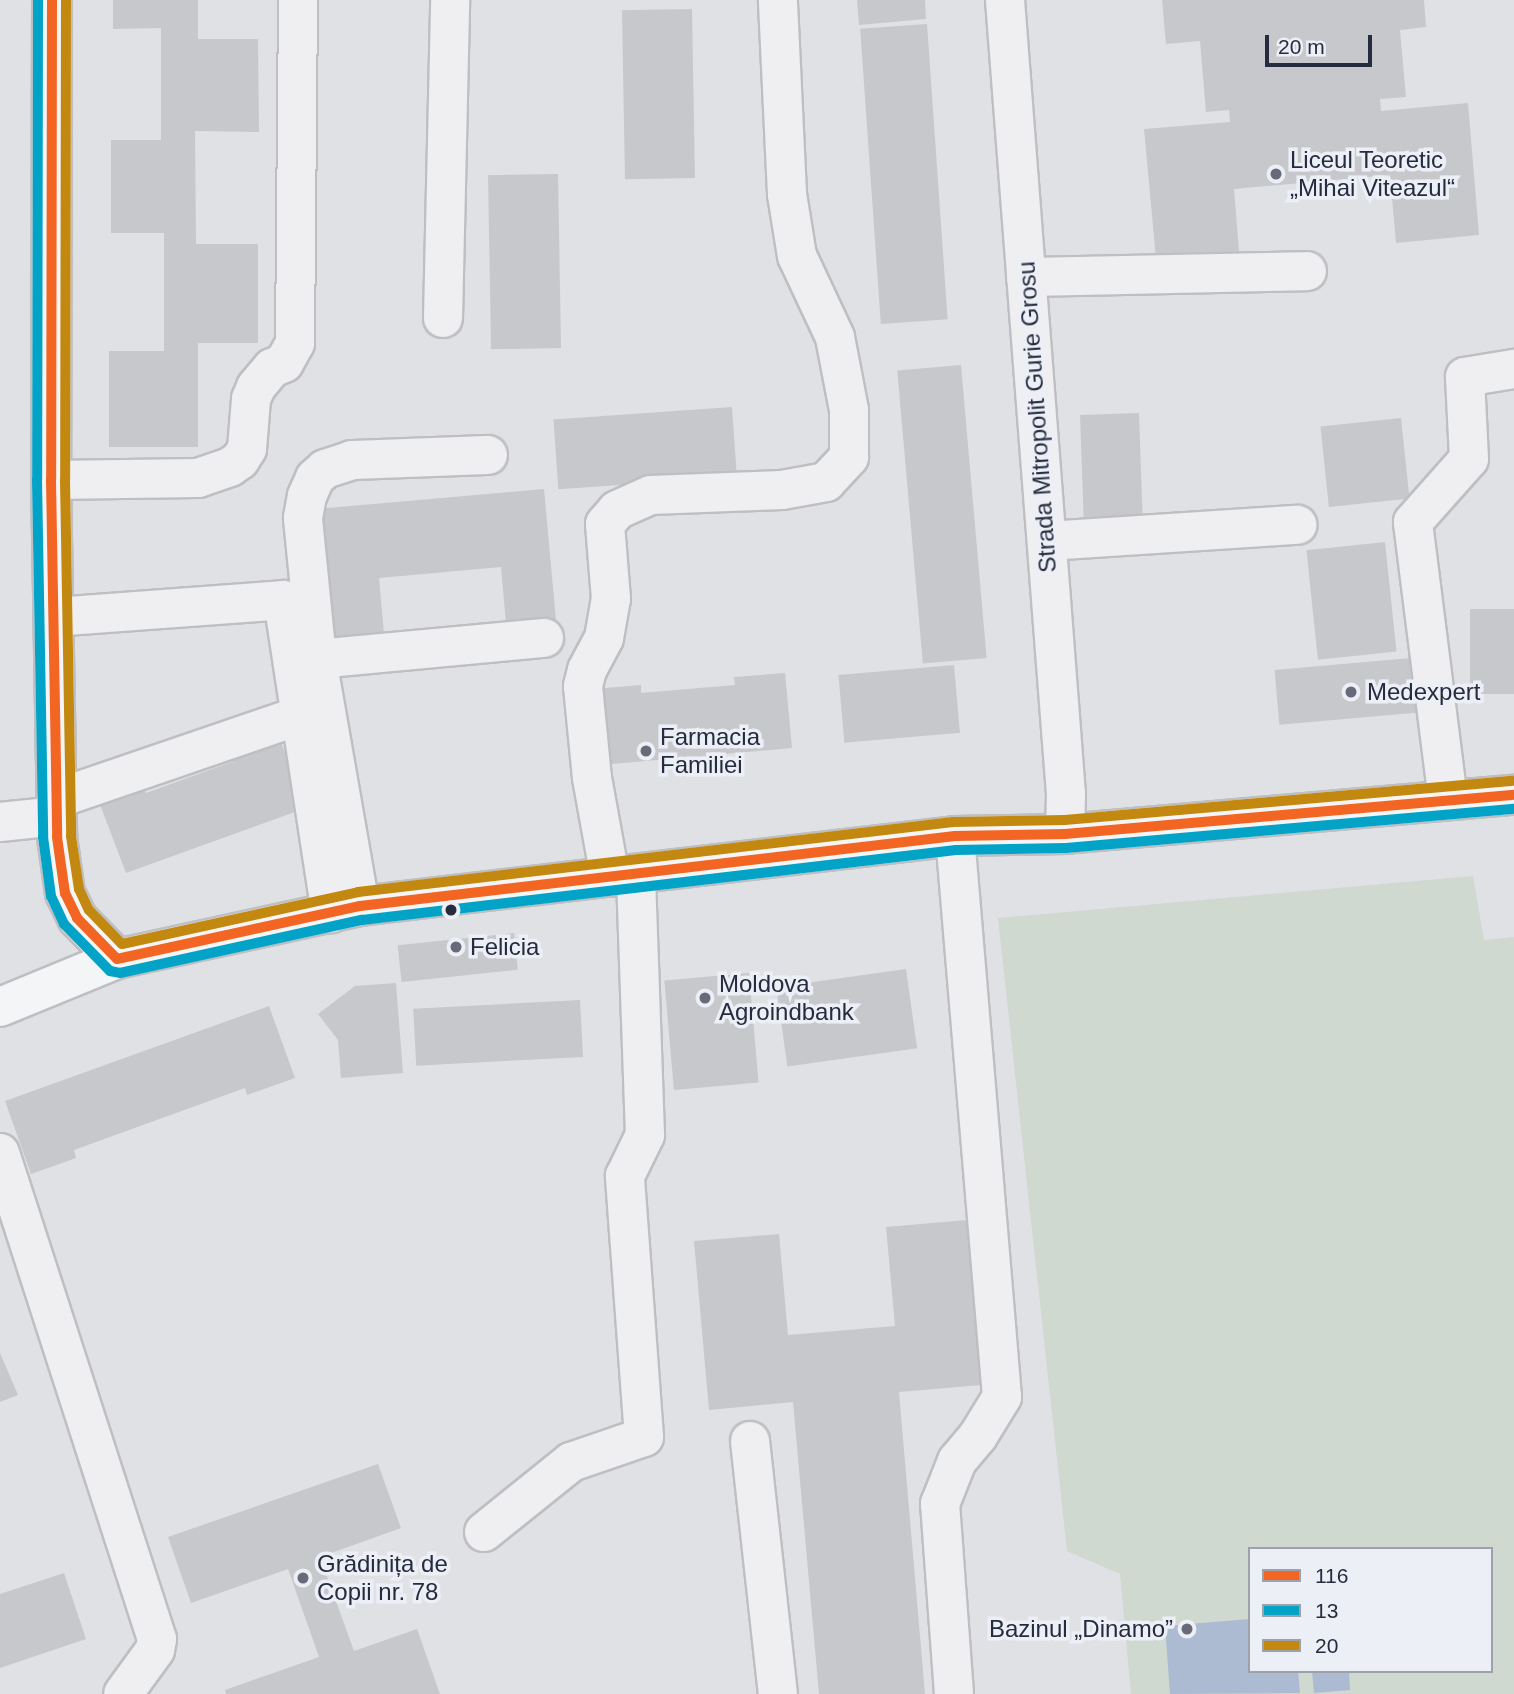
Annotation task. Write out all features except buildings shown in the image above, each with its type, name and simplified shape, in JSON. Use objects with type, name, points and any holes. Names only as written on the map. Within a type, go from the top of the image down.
[{"type":"main road","points":[[52,0],[51,480],[57,807],[65,893],[77,918],[117,959]]},
{"type":"main road","points":[[0,1007],[117,959],[345,910],[955,836],[1065,834],[1514,795]]},
{"type":"street","points":[[51,480],[198,478],[230,467],[240,460],[247,449],[251,399],[256,387],[272,368],[284,363],[295,344],[298,0]]},
{"type":"street","points":[[443,318],[450,0]]},
{"type":"street","points":[[484,1532],[571,1462],[644,1437],[625,1177],[645,1135],[623,875],[593,779],[583,687],[587,670],[604,638],[611,599],[605,524],[617,510],[651,495],[782,490],[826,482],[849,457],[849,410],[838,346],[797,256],[787,194],[778,0]]},
{"type":"street","name":"Strada Mitropolit Gurie Grosu","points":[[1004,0],[1066,794],[1065,834]]},
{"type":"street","points":[[1026,277],[1307,271]]},
{"type":"street","points":[[1448,800],[1413,522],[1469,458],[1465,377],[1514,369]]},
{"type":"street","points":[[345,910],[303,518],[307,496],[315,478],[325,469],[352,460],[488,455]]},
{"type":"street","points":[[1047,541],[1297,524]]},
{"type":"street","points":[[54,617],[283,600],[301,715],[345,910]]},
{"type":"street","points":[[317,659],[544,638]]},
{"type":"street","points":[[0,822],[57,807],[301,715]]},
{"type":"street","points":[[954,1694],[940,1504],[957,1461],[978,1436],[1002,1397],[955,836]]},
{"type":"street","points":[[0,1153],[158,1639],[155,1650],[123,1694]]},
{"type":"street","points":[[750,1441],[778,1694]]},
{"type":"shaded area","points":[[1473,876],[1484,940],[1514,937],[1514,1694],[1131,1694],[1120,1574],[1067,1551],[998,918]]},
{"type":"water","points":[[1248,1619],[1248,1673],[1298,1673],[1300,1693],[1170,1694],[1165,1626]]},
{"type":"water","points":[[1312,1673],[1349,1673],[1350,1690],[1314,1693]]},
{"type":"transit line","name":"13","points":[[38,0],[37,480],[43,837],[51,896],[64,924],[110,971],[120,973],[362,920],[956,850],[1066,848],[1514,809]]},
{"type":"transit line","name":"116","points":[[52,0],[51,480],[57,837],[65,893],[77,918],[117,959],[360,906],[955,836],[1065,834],[1514,795]]},
{"type":"transit line","name":"20","points":[[66,0],[65,480],[71,836],[79,889],[89,910],[122,944],[358,892],[953,822],[1064,820],[1513,781]]},
{"type":"place","name":"Liceul Teoretic „Mihai Viteazul“","points":[[1276,174]]},
{"type":"place","name":"Medexpert","points":[[1351,692]]},
{"type":"place","name":"Farmacia Familiei","points":[[646,751]]},
{"type":"place","name":"Felicia","points":[[456,947]]},
{"type":"place","name":"Moldova Agroindbank","points":[[705,998]]},
{"type":"place","name":"Grădinița de Copii nr. 78","points":[[303,1578]]},
{"type":"place","name":"Bazinul „Dinamo”","points":[[1187,1629]]}]
